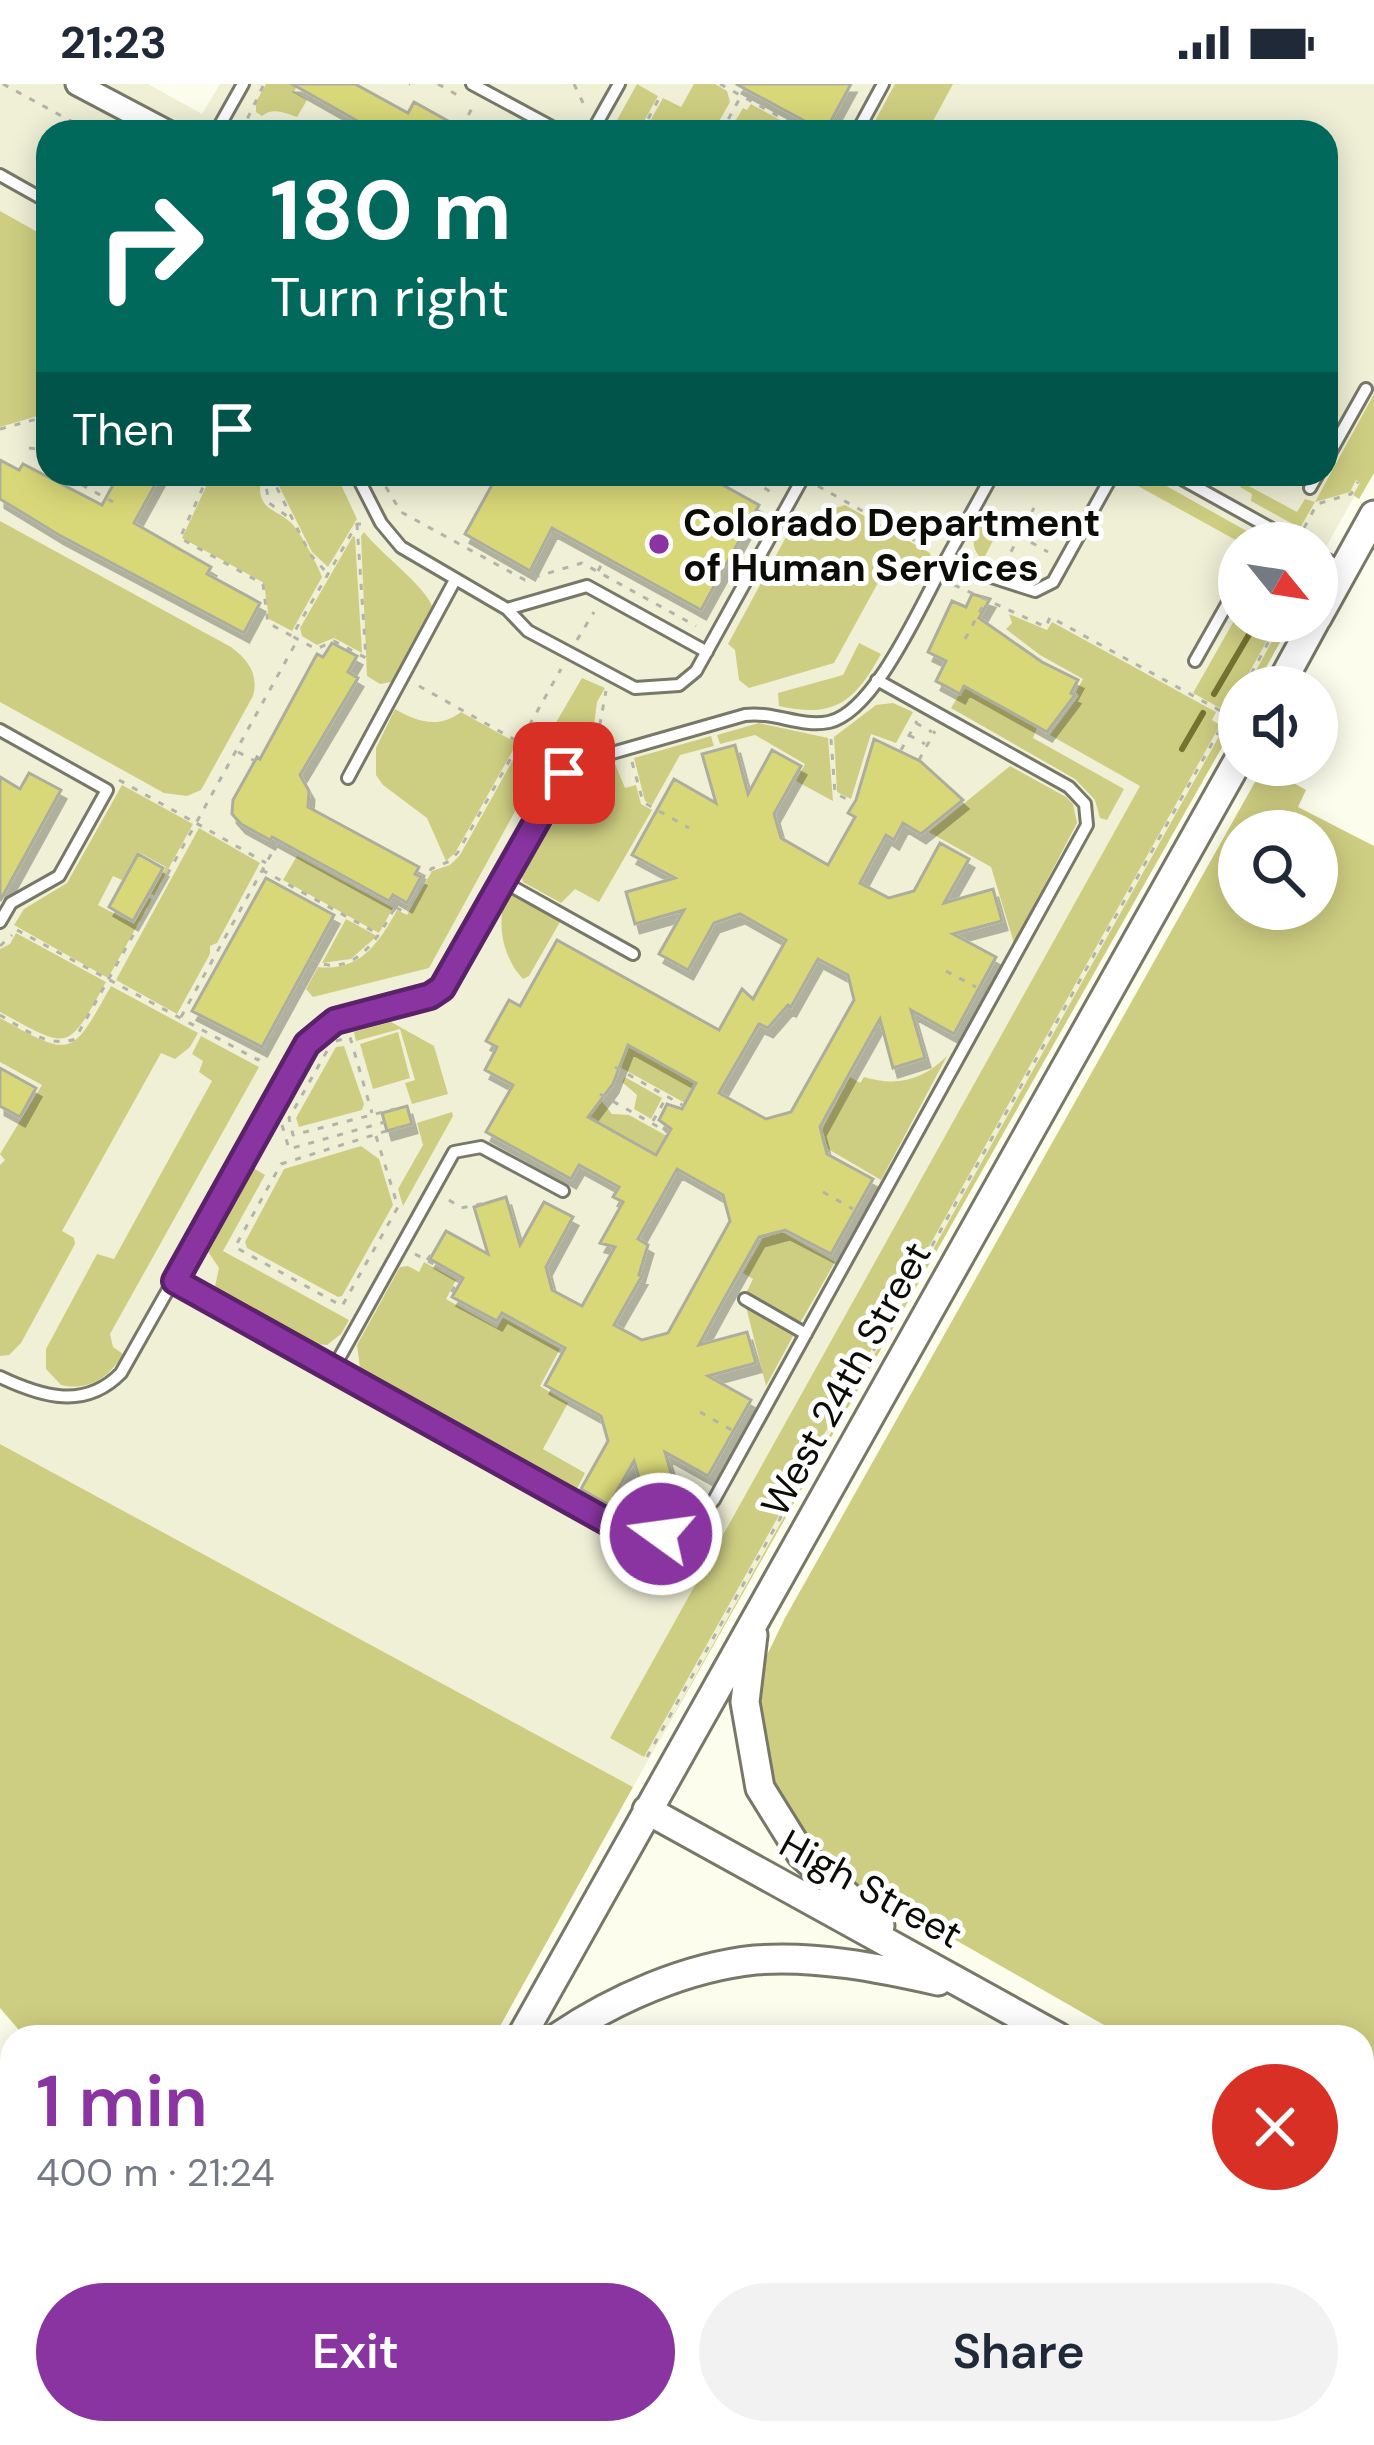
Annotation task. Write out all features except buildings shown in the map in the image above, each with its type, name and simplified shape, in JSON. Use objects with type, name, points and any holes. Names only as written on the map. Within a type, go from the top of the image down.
[{"type":"street","points":[[77,84],[145,120]]},
{"type":"street","points":[[1338,580],[1374,515]]},
{"type":"street","name":"West 24th Street","points":[[528,2025],[1224,786]]},
{"type":"street","points":[[755,1621],[745,1702],[760,1787],[801,1854],[879,1925],[941,1972]]},
{"type":"street","name":"High Street","points":[[646,1810],[1036,2025]]},
{"type":"street","points":[[579,2025],[623,2000],[683,1977],[754,1960],[890,1970],[968,1988]]},
{"type":"lane","points":[[223,120],[243,84]]},
{"type":"lane","points":[[599,120],[619,84]]},
{"type":"lane","points":[[863,120],[883,84]]},
{"type":"lane","points":[[477,87],[539,120]]},
{"type":"lane","points":[[0,175],[36,195]]},
{"type":"lane","points":[[1338,439],[1366,389]]},
{"type":"lane","points":[[362,486],[381,523],[401,547],[507,609],[528,631],[634,688],[679,685],[696,671],[798,486]]},
{"type":"lane","points":[[0,1377],[60,1398],[102,1389],[129,1362],[307,1044],[324,1026],[430,996],[442,988],[564,773],[594,758],[757,713],[830,722],[858,705],[878,680],[986,486]]},
{"type":"lane","points":[[948,556],[1024,590],[1046,588],[1106,486]]},
{"type":"lane","points":[[1194,486],[1259,522]]},
{"type":"lane","points":[[1338,566],[1344,569]]},
{"type":"lane","points":[[348,778],[455,580]]},
{"type":"lane","points":[[507,609],[587,586],[707,652]]},
{"type":"lane","points":[[1196,661],[1218,621]]},
{"type":"lane","points":[[175,1281],[620,1529],[647,1536],[676,1530],[704,1513],[1083,838],[1088,814],[1069,787],[878,680]]},
{"type":"lane","points":[[0,730],[107,790],[58,876],[11,903],[0,922]]},
{"type":"lane","points":[[502,881],[633,954]]},
{"type":"lane","points":[[333,1369],[454,1152],[469,1146],[492,1151],[563,1191]]},
{"type":"lane","points":[[745,1299],[806,1334]]},
{"type":"path","points":[[3,84],[69,120]]},
{"type":"path","points":[[247,120],[264,84]]},
{"type":"path","points":[[438,84],[474,104]]},
{"type":"path","points":[[720,84],[785,120]]},
{"type":"path","points":[[465,120],[477,87]]},
{"type":"path","points":[[728,120],[745,88]]},
{"type":"path","points":[[647,120],[662,93]]},
{"type":"path","points":[[0,429],[36,419]]},
{"type":"path","points":[[29,448],[36,449]]},
{"type":"path","points":[[1307,522],[1317,504],[1352,494],[1358,482]]},
{"type":"path","points":[[84,486],[112,502]]},
{"type":"path","points":[[204,486],[180,538],[263,584],[268,622],[316,649],[334,640],[366,658],[357,524]]},
{"type":"path","points":[[264,486],[268,503],[292,519]]},
{"type":"path","points":[[274,486],[310,554],[328,573]]},
{"type":"path","points":[[385,486],[401,512],[525,580],[578,563],[704,630]]},
{"type":"path","points":[[760,486],[768,490],[773,504]]},
{"type":"path","points":[[818,486],[930,549]]},
{"type":"path","points":[[992,520],[1048,552]]},
{"type":"path","points":[[357,524],[381,523]]},
{"type":"path","points":[[0,1015],[47,1041],[66,1042],[81,1032],[357,524]]},
{"type":"path","points":[[495,564],[500,554]]},
{"type":"path","points":[[598,571],[605,558]]},
{"type":"path","points":[[935,577],[1046,626],[1051,617],[1218,709]]},
{"type":"path","points":[[594,758],[602,698],[612,679]]},
{"type":"path","points":[[419,686],[520,742]]},
{"type":"path","points":[[180,1018],[278,841],[406,913],[431,869],[454,858],[534,716]]},
{"type":"path","points":[[830,722],[835,793],[854,803]]},
{"type":"path","points":[[916,723],[934,733]]},
{"type":"path","points":[[647,1757],[1218,733]]},
{"type":"path","points":[[909,735],[927,745]]},
{"type":"path","points":[[628,749],[643,802],[689,828]]},
{"type":"path","points":[[236,751],[255,761]]},
{"type":"path","points":[[196,823],[266,863]]},
{"type":"path","points":[[262,870],[380,935]]},
{"type":"path","points":[[148,894],[155,898]]},
{"type":"path","points":[[1,944],[15,928],[261,1059],[313,960],[332,966],[353,960],[380,935],[395,907]]},
{"type":"path","points":[[946,970],[994,998]]},
{"type":"path","points":[[372,1113],[350,1037],[332,1042],[289,1118],[293,1136],[395,1109]]},
{"type":"path","points":[[614,1067],[684,1106]]},
{"type":"path","points":[[600,1094],[669,1132]]},
{"type":"path","points":[[652,1123],[667,1096]]},
{"type":"path","points":[[277,1098],[287,1105],[280,1117],[289,1149],[385,1122]]},
{"type":"path","points":[[376,1136],[398,1207],[342,1306],[236,1247],[281,1164],[399,1127]]},
{"type":"path","points":[[432,1190],[461,1208],[490,1202]]},
{"type":"path","points":[[824,1192],[871,1219]]},
{"type":"path","points":[[401,1246],[459,1278],[450,1295]]},
{"type":"path","points":[[427,1260],[438,1246]]},
{"type":"path","points":[[700,1412],[748,1439]]},
{"type":"shaded area","points":[[0,84],[148,84],[202,114],[220,84],[1374,84],[1374,461],[1338,525],[1218,522],[1218,642],[1272,642],[1259,666],[1218,666],[1218,740],[633,1787],[0,1444]]},
{"type":"shaded area","points":[[266,84],[298,84],[294,92],[307,100],[297,117],[256,112]]},
{"type":"shaded area","points":[[637,84],[658,96],[645,120],[617,120]]},
{"type":"shaded area","points":[[694,84],[715,84],[727,91],[730,102],[720,120],[651,120],[663,98],[681,107]]},
{"type":"shaded area","points":[[895,84],[953,84],[934,120],[876,120]]},
{"type":"shaded area","points":[[751,104],[780,120],[736,120],[743,108]]},
{"type":"shaded area","points":[[0,211],[36,231],[36,416],[0,427]]},
{"type":"shaded area","points":[[1374,394],[1374,473],[1359,499],[1353,495],[1360,483],[1356,480],[1350,492],[1315,502],[1324,486],[1338,486],[1338,460]]},
{"type":"shaded area","points":[[206,486],[260,486],[264,503],[294,526],[322,577],[292,631],[269,619],[264,583],[182,538]]},
{"type":"shaded area","points":[[279,486],[342,486],[357,519],[328,567],[312,552]]},
{"type":"shaded area","points":[[1138,486],[1166,486],[1231,522],[1218,522],[1218,530]]},
{"type":"shaded area","points":[[1249,486],[1297,512],[1305,499],[1315,502],[1303,522],[1289,522],[1251,501],[1252,494],[1240,487]]},
{"type":"shaded area","points":[[845,505],[930,553],[931,559],[916,586],[885,570],[834,663],[749,688],[739,680],[735,650],[728,644],[799,513],[804,517]]},
{"type":"shaded area","points":[[981,520],[999,529],[983,560],[974,541]]},
{"type":"shaded area","points":[[0,521],[231,647],[247,662],[253,674],[253,696],[201,790],[187,796],[164,793],[0,702]]},
{"type":"shaded area","points":[[364,532],[432,606],[391,682],[380,684],[367,676]]},
{"type":"shaded area","points":[[353,536],[362,653],[334,638],[317,645],[302,636],[300,628]]},
{"type":"shaded area","points":[[1009,614],[1047,630],[1052,622],[1216,712],[1212,720],[1218,729],[644,1757],[610,1738],[1140,786],[1050,735],[1079,696],[1076,692],[1083,679],[1006,629],[1012,623]]},
{"type":"shaded area","points":[[1222,642],[1266,642],[1253,666],[1218,666],[1218,707],[1193,693]]},
{"type":"shaded area","points":[[1272,642],[1280,642],[1267,666],[1258,666]]},
{"type":"shaded area","points":[[859,643],[881,654],[852,695],[829,708],[779,706],[778,693],[843,675]]},
{"type":"shaded area","points":[[582,678],[605,688],[597,702],[593,734],[551,746],[429,968],[313,997],[306,989],[318,967],[346,965],[366,953],[397,910],[407,915],[432,871],[450,865],[460,855],[529,731],[554,726]]},
{"type":"shaded area","points":[[964,687],[1037,728],[1033,738],[1124,789],[1107,820],[1100,818],[1095,800],[1075,779],[951,708]]},
{"type":"shaded area","points":[[893,703],[913,712],[896,743],[871,734],[851,799],[837,792],[834,737],[876,705]]},
{"type":"shaded area","points":[[395,709],[428,722],[445,721],[461,712],[517,743],[446,861],[427,818],[376,775],[376,748]]},
{"type":"shaded area","points":[[759,723],[828,738],[833,801],[796,781],[805,764],[755,735],[720,744],[717,735]]},
{"type":"shaded area","points":[[711,736],[714,746],[680,755],[652,805],[645,801],[634,758]]},
{"type":"shaded area","points":[[1218,738],[1218,754],[649,1759]]},
{"type":"shaded area","points":[[615,764],[625,788],[636,785],[641,804],[652,810],[599,902],[575,889],[561,903],[523,882],[520,870],[566,791],[595,770]]},
{"type":"shaded area","points":[[1010,766],[1066,797],[1073,804],[1077,823],[1014,943],[991,867],[929,832]]},
{"type":"shaded area","points":[[122,785],[193,824],[154,895],[166,867],[138,852],[122,880],[113,876],[98,905],[134,924],[152,899],[108,978],[14,925],[24,909],[67,883]]},
{"type":"shaded area","points":[[1253,786],[1306,790],[1298,807],[1304,810],[1239,810]]},
{"type":"shaded area","points":[[199,828],[260,863],[217,943],[210,946],[177,1014],[116,980]]},
{"type":"shaded area","points":[[1338,828],[1374,846],[1374,2025],[1104,2025],[837,1872],[813,1849],[773,1789],[758,1707],[763,1663],[1218,848],[1218,930],[1338,930]]},
{"type":"shaded area","points":[[297,856],[393,908],[379,933],[283,880]]},
{"type":"shaded area","points":[[508,893],[560,922],[523,979],[503,938]]},
{"type":"shaded area","points":[[346,919],[377,936],[351,959],[322,963]]},
{"type":"shaded area","points":[[16,933],[106,982],[83,1022],[65,1038],[41,1033],[0,1012],[0,949]]},
{"type":"shaded area","points":[[111,986],[198,1033],[175,1059],[161,1053],[62,1231],[75,1244],[21,1343],[9,1355],[0,1356],[0,1165],[5,1160],[0,1154],[42,1085],[0,1062],[0,1018],[42,1040],[68,1044],[87,1027]]},
{"type":"shaded area","points":[[391,1022],[434,1046],[448,1094],[412,1104],[405,1083],[415,1080],[400,1029],[356,1041],[354,1032]]},
{"type":"shaded area","points":[[398,1032],[410,1078],[373,1089],[360,1044]]},
{"type":"shaded area","points":[[201,1036],[259,1067],[110,1334],[113,1347],[123,1354],[97,1381],[61,1385],[46,1369],[46,1349],[97,1254],[114,1259],[212,1081],[199,1072],[203,1061],[192,1054]]},
{"type":"shaded area","points":[[627,1045],[696,1083],[685,1103],[616,1065]]},
{"type":"shaded area","points":[[344,1046],[362,1110],[299,1127],[296,1118],[336,1047]]},
{"type":"shaded area","points":[[947,1056],[881,1180],[828,1149],[822,1130],[850,1077],[860,1083],[864,1077],[909,1079]]},
{"type":"shaded area","points":[[625,1077],[662,1098],[651,1119],[634,1109],[637,1095],[622,1082]]},
{"type":"shaded area","points":[[598,1097],[612,1114],[629,1115],[667,1136],[656,1155],[587,1116]]},
{"type":"shaded area","points":[[452,1112],[403,1206],[398,1189],[423,1145],[417,1123]]},
{"type":"shaded area","points":[[361,1146],[379,1159],[393,1205],[342,1296],[247,1248],[245,1242],[284,1169]]},
{"type":"shaded area","points":[[250,1166],[265,1175],[223,1251],[349,1320],[327,1345],[305,1343],[214,1291],[219,1268],[205,1247]]},
{"type":"shaded area","points":[[782,1232],[835,1262],[800,1323],[746,1293],[753,1279],[743,1273],[763,1238]]},
{"type":"shaded area","points":[[424,1262],[456,1280],[446,1299],[497,1328],[503,1318],[560,1349],[540,1386],[568,1403],[543,1449],[585,1473],[575,1493],[382,1385],[360,1368],[357,1345],[400,1267],[419,1272]]},
{"type":"shaded area","points":[[746,1307],[793,1336],[766,1386]]},
{"type":"shaded area","points":[[0,1444],[633,1787],[501,2025],[15,2025],[0,2008]]},
{"type":"shaded area","points":[[702,1499],[667,1523],[625,1520]]},
{"type":"waterway","points":[[1214,694],[1245,642]]},
{"type":"waterway","points":[[1182,749],[1203,713]]},
{"type":"place","name":"Colorado Department of Human Services","points":[[659,544]]},
{"type":"route","points":[[564,773],[442,988],[430,996],[335,1021],[315,1033],[175,1281],[620,1529],[647,1536],[661,1534]]}]
